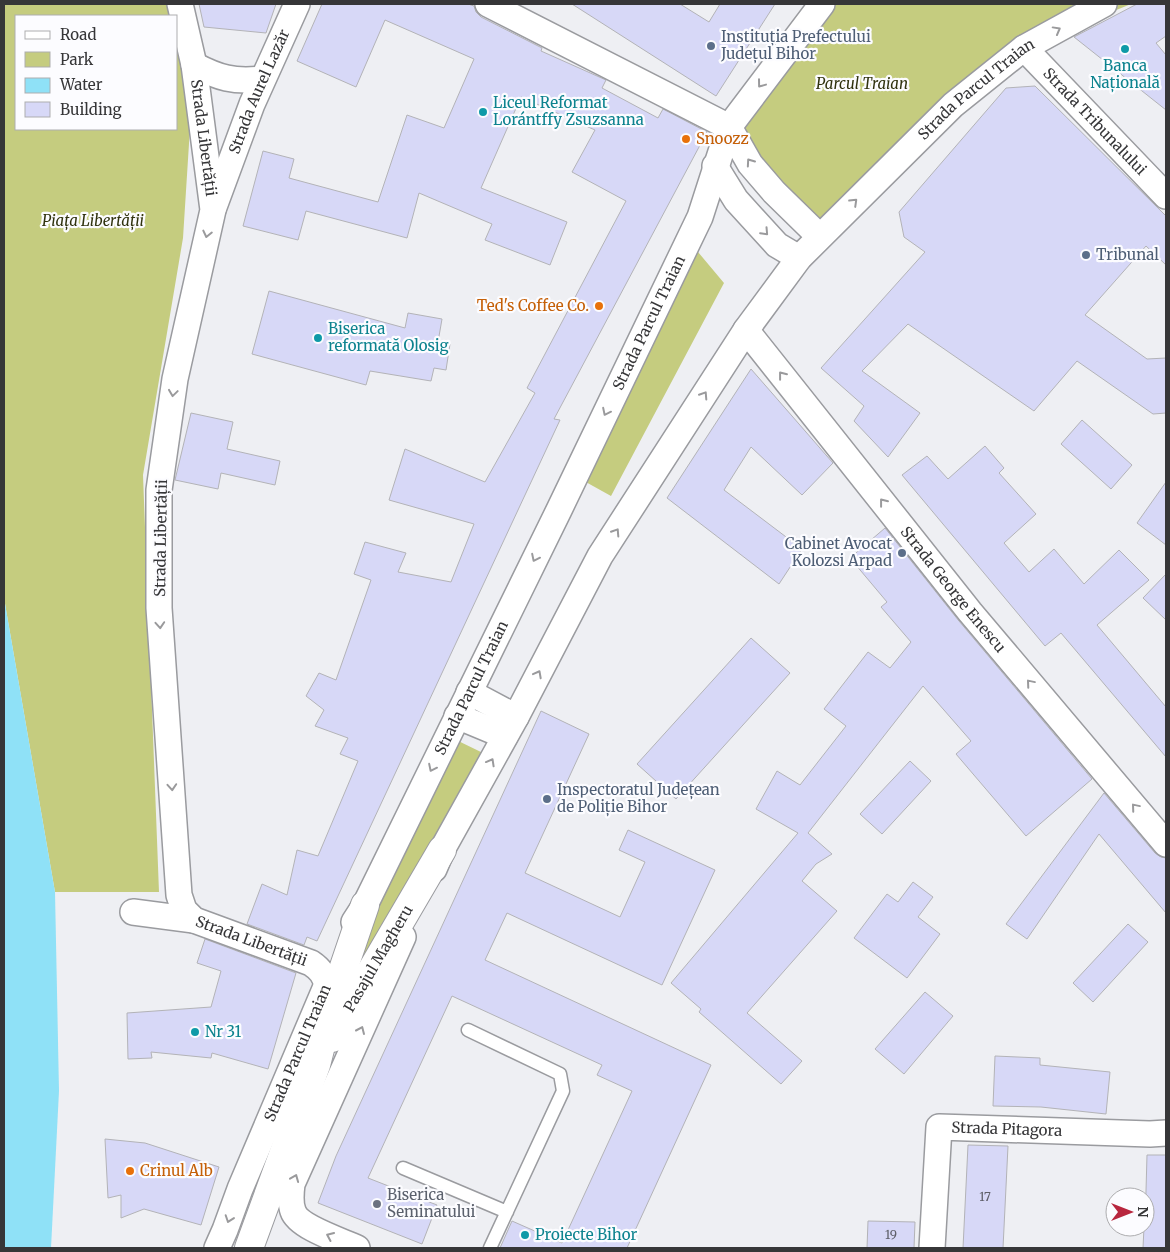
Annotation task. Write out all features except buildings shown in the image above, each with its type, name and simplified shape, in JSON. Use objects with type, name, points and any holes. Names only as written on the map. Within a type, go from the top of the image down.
[{"type":"street","name":"Strada Libertății","points":[[180,4],[194,65],[213,210],[175,379],[159,490],[159,608],[179,895],[184,910],[194,920],[311,962],[317,966],[325,978],[327,986]]},
{"type":"street","name":"Strada Aurel Lazăr","points":[[213,210],[262,79],[297,4]]},
{"type":"street","points":[[488,4],[728,127],[750,164],[774,192],[819,236]]},
{"type":"street","name":"Strada Parcul Traian","points":[[217,1248],[346,937],[364,905],[563,502],[700,217],[728,127],[822,4]]},
{"type":"street","name":"Strada Parcul Traian","points":[[357,1248],[302,1223],[293,1212],[292,1184],[442,850],[510,727],[600,556],[746,330],[799,258],[819,236],[953,105],[1024,48],[1104,4]]},
{"type":"street","name":"Strada Tribunalului","points":[[1024,48],[1166,196]]},
{"type":"street","points":[[194,65],[229,80],[262,79]]},
{"type":"street","points":[[715,166],[736,200],[777,245],[799,258]]},
{"type":"street","points":[[700,217],[736,200],[774,192]]},
{"type":"street","name":"Strada George Enescu","points":[[746,330],[970,612],[1166,844]]},
{"type":"street","points":[[469,692],[510,727]]},
{"type":"street","points":[[457,716],[510,727]]},
{"type":"street","name":"Pasajul Magheru","points":[[316,1065],[442,850]]},
{"type":"street","name":"Pasajul Magheru","points":[[249,1248],[316,1065],[332,1002],[364,905]]},
{"type":"street","points":[[133,912],[194,920]]},
{"type":"street","name":"Strada Pitagora","points":[[932,1248],[939,1127],[1166,1133]]},
{"type":"lane","points":[[468,1030],[560,1074],[563,1091],[490,1248]]},
{"type":"lane","points":[[402,1168],[507,1212]]},
{"type":"green space","name":"Piața Libertății","points":[[4,4],[180,4],[194,65],[183,238],[143,475],[159,892],[55,892],[4,598]]},
{"type":"green space","name":"Parcul Traian","points":[[822,4],[1131,4],[1024,48],[819,236],[729,127]]},
{"type":"green space","points":[[700,217],[698,252],[724,283],[611,496],[575,476]]},
{"type":"green space","points":[[448,736],[483,753],[365,983],[343,973]]},
{"type":"water","points":[[4,598],[55,892],[59,1091],[51,1248],[4,1248]]},
{"type":"place","name":"Instituția Prefectului Județul Bihor","points":[[711,46]]},
{"type":"place","name":"Banca Națională","points":[[1125,49]]},
{"type":"place","name":"Liceul Reformat Lorántffy Zsuzsanna","points":[[483,112]]},
{"type":"place","name":"Snoozz","points":[[686,139]]},
{"type":"place","name":"Tribunal","points":[[1086,255]]},
{"type":"place","name":"Ted's Coffee Co.","points":[[599,306]]},
{"type":"place","name":"Biserica reformată Olosig","points":[[318,338]]},
{"type":"place","name":"Cabinet Avocat Kolozsi Arpad","points":[[902,553]]},
{"type":"place","name":"Inspectoratul Județean de Poliție Bihor","points":[[547,799]]},
{"type":"place","name":"Nr 31","points":[[195,1032]]},
{"type":"place","name":"Crinul Alb","points":[[130,1171]]},
{"type":"place","name":"Biserica Seminatului","points":[[377,1204]]},
{"type":"place","name":"Proiecte Bihor","points":[[525,1235]]}]
